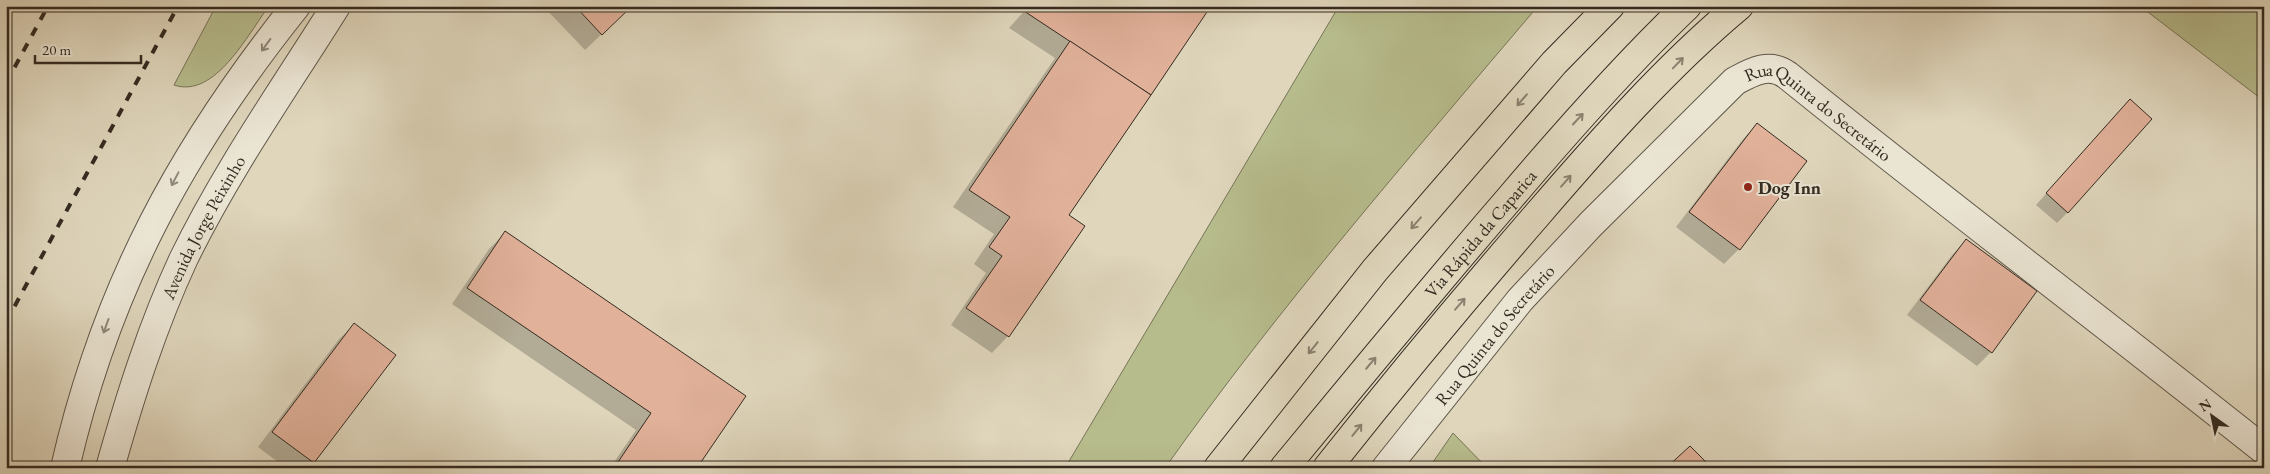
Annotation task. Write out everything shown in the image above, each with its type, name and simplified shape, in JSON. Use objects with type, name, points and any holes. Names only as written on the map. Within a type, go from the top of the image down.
[{"type":"highway","points":[[1554,63],[1585,6]]},
{"type":"highway","points":[[1218,468],[1375,270],[1554,63],[1610,6]]},
{"type":"highway","name":"Via Rápida da Caparica","points":[[1284,468],[1438,281],[1562,137],[1657,35],[1687,6]]},
{"type":"highway","points":[[1327,468],[1427,343],[1585,160],[1708,32],[1740,6]]},
{"type":"street","points":[[65,468],[92,365],[116,301],[144,237],[179,172],[210,124],[266,43],[296,6]]},
{"type":"street","name":"Avenida Jorge Peixinho","points":[[110,468],[134,388],[160,314],[184,260],[218,194],[336,6]]},
{"type":"street","name":"Rua Quinta do Secretário","points":[[1386,468],[1520,300],[1591,224],[1735,81],[1755,71],[1772,68],[1779,69],[1787,74],[1932,191],[2118,334],[2264,450]]},
{"type":"green space","points":[[216,6],[269,6],[241,47],[217,74],[189,87],[174,85]]},
{"type":"green space","points":[[1339,6],[1538,6],[1299,291],[1253,349],[1165,468],[1065,468]]},
{"type":"green space","points":[[2140,6],[2264,6],[2264,101]]},
{"type":"green space","points":[[1453,433],[1486,467],[1490,468],[1429,468]]},
{"type":"building","points":[[575,6],[632,6],[602,35]]},
{"type":"building","points":[[1029,6],[1211,6],[1151,95],[1024,11]]},
{"type":"building","points":[[1070,41],[1151,95],[1069,215],[1085,226],[1009,337],[966,308],[1002,256],[989,247],[1010,217],[969,190]]},
{"type":"building","points":[[2130,99],[2152,119],[2068,213],[2046,193]]},
{"type":"building","name":"Dog Inn","points":[[1757,123],[1807,161],[1740,250],[1689,212]]},
{"type":"building","points":[[505,231],[746,396],[697,468],[614,468],[651,413],[467,288]]},
{"type":"building","points":[[1966,239],[2037,291],[1992,353],[1920,300]]},
{"type":"building","points":[[354,323],[396,355],[314,463],[272,432]]},
{"type":"building","points":[[1690,446],[1712,468],[1666,468]]},
{"type":"railway","points":[[6,83],[48,6]]},
{"type":"railway","points":[[6,322],[178,6]]},
{"type":"place","name":"Dog Inn","points":[[1748,187]]}]
